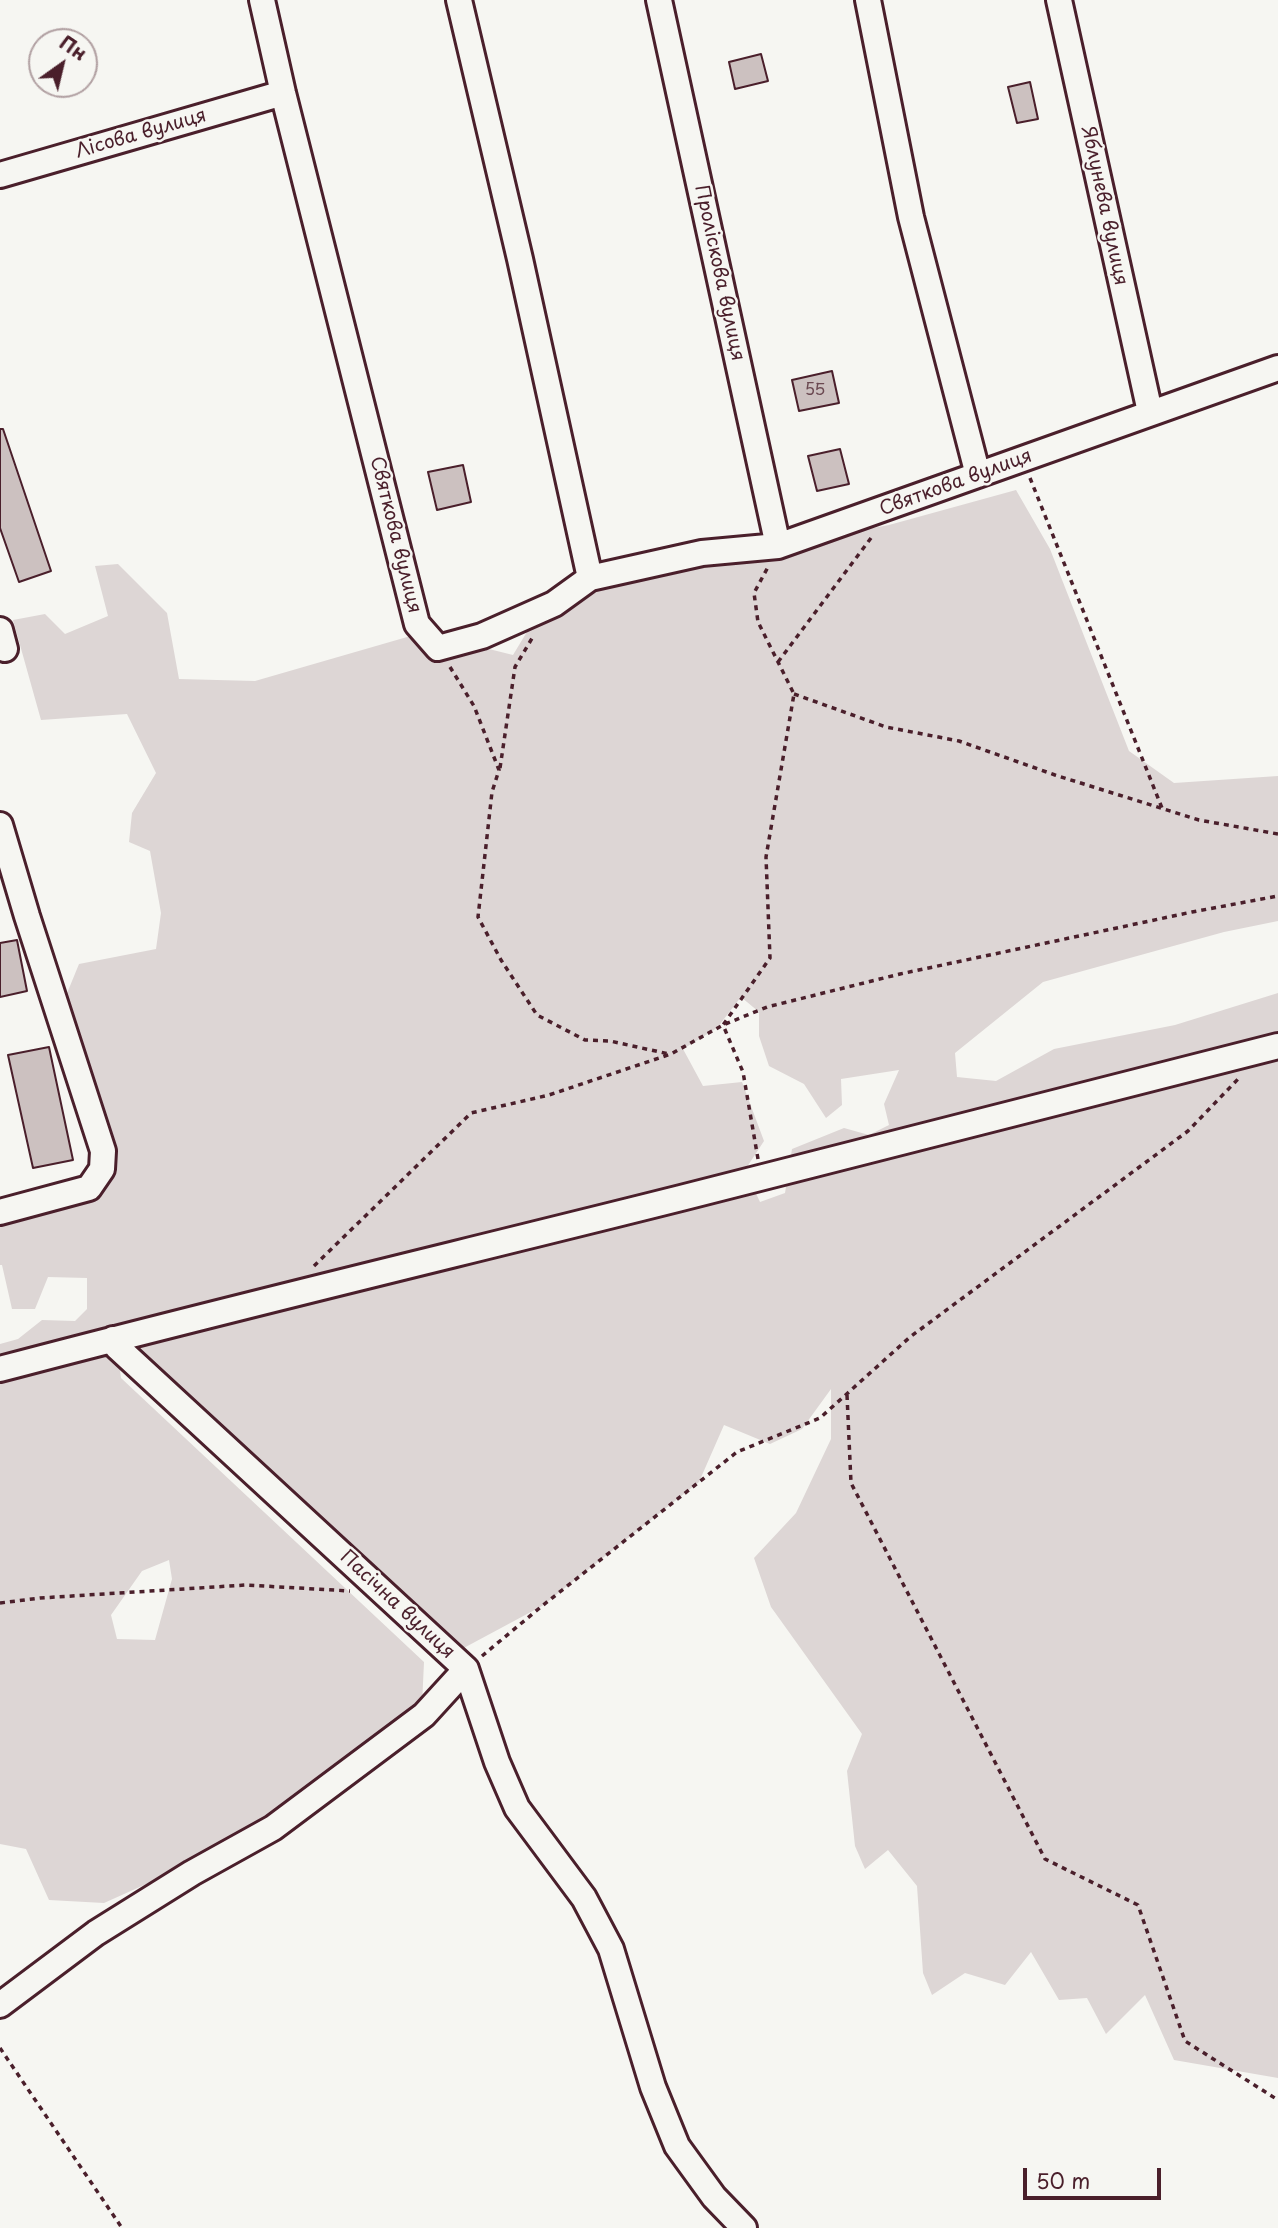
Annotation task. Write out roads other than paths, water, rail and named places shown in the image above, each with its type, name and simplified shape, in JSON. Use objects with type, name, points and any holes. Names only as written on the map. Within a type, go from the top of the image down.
[{"type":"street","name":"Святкова вулиця","points":[[262,0],[282,93],[417,624],[438,648],[482,636],[554,604],[590,578],[702,553],[778,546],[1150,412],[1276,374]]},
{"type":"street","points":[[459,0],[520,259],[590,578]]},
{"type":"street","name":"Проліскова вулиця","points":[[659,0],[778,546]]},
{"type":"street","points":[[868,0],[911,217],[978,475]]},
{"type":"street","name":"Яблунева вулиця","points":[[1059,0],[1150,412]]},
{"type":"street","name":"Лісова вулиця","points":[[0,175],[282,93]]},
{"type":"street","points":[[0,825],[103,1151],[102,1169],[86,1190],[0,1212]]},
{"type":"street","points":[[0,1369],[1278,1046]]},
{"type":"street","name":"Пасічна вулиця","points":[[113,1339],[117,1347],[466,1669],[497,1762],[517,1808],[584,1898],[611,1949],[653,2087],[677,2146],[715,2197],[744,2228]]},
{"type":"street","points":[[0,2005],[96,1933],[192,1873],[273,1828],[424,1715],[466,1669]]}]
